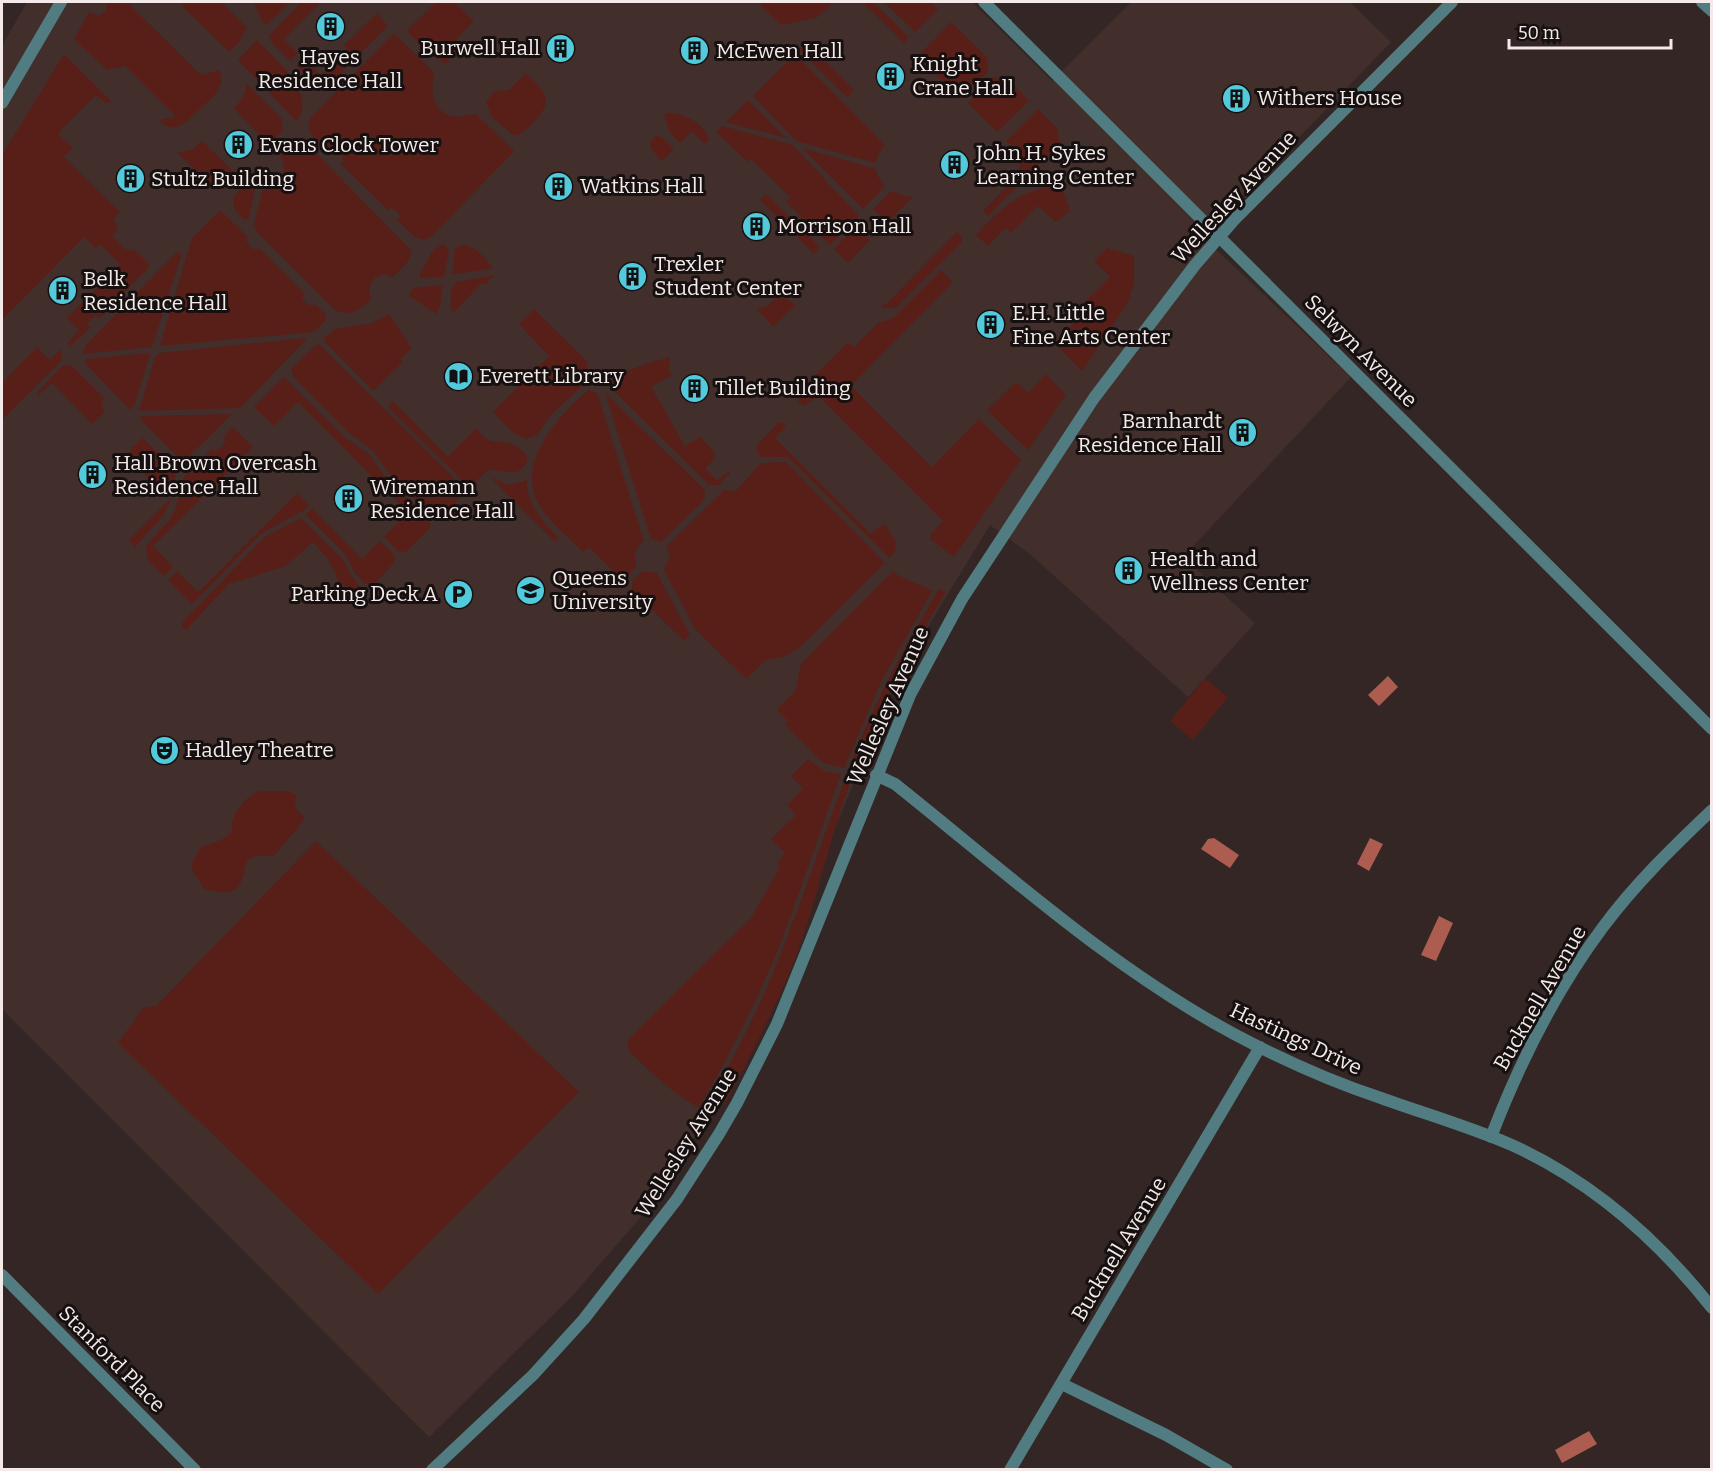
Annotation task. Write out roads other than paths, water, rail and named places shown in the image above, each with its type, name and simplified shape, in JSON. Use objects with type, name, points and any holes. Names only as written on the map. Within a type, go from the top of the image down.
[{"type":"street","points":[[2,103],[61,2]]},
{"type":"street","name":"Selwyn Avenue","points":[[984,2],[1712,729]]},
{"type":"street","name":"Wellesley Avenue","points":[[432,1470],[557,1350],[615,1282],[694,1174],[737,1103],[777,1024],[910,695],[962,599],[1094,398],[1219,237],[1452,2]]},
{"type":"street","points":[[1702,2],[1712,11]]},
{"type":"street","name":"Hastings Drive","points":[[876,775],[895,784],[1061,919],[1116,960],[1209,1020],[1260,1047],[1353,1088],[1491,1137],[1545,1162],[1586,1188],[1614,1209],[1668,1258],[1712,1308]]},
{"type":"street","name":"Bucknell Avenue","points":[[1491,1137],[1529,1052],[1579,963],[1603,927],[1638,885],[1712,810]]},
{"type":"street","name":"Bucknell Avenue","points":[[1010,1470],[1260,1047]]},
{"type":"street","name":"Stanford Place","points":[[2,1275],[195,1470]]},
{"type":"street","points":[[1062,1384],[1166,1435],[1227,1470]]},
{"type":"place","name":"Hayes Residence Hall","points":[[330,26]]},
{"type":"place","name":"Burwell Hall","points":[[561,48]]},
{"type":"place","name":"McEwen Hall","points":[[695,51]]},
{"type":"place","name":"Knight Crane Hall","points":[[891,76]]},
{"type":"place","name":"Withers House","points":[[1236,98]]},
{"type":"place","name":"Evans Clock Tower","points":[[238,145]]},
{"type":"place","name":"John H. Sykes Learning Center","points":[[955,165]]},
{"type":"place","name":"Stultz Building","points":[[130,179]]},
{"type":"place","name":"Watkins Hall","points":[[559,186]]},
{"type":"place","name":"Morrison Hall","points":[[756,226]]},
{"type":"place","name":"Trexler Student Center","points":[[633,276]]},
{"type":"place","name":"Belk Residence Hall","points":[[62,291]]},
{"type":"place","name":"E.H. Little Fine Arts Center","points":[[991,325]]},
{"type":"place","name":"Everett Library","points":[[458,376]]},
{"type":"place","name":"Tillet Building","points":[[694,388]]},
{"type":"place","name":"Barnhardt Residence Hall","points":[[1243,433]]},
{"type":"place","name":"Hall Brown Overcash Residence Hall","points":[[93,475]]},
{"type":"place","name":"Wiremann Residence Hall","points":[[349,499]]},
{"type":"place","name":"Health and Wellness Center","points":[[1129,571]]},
{"type":"place","name":"Queens University","points":[[531,590]]},
{"type":"place","name":"Parking Deck A","points":[[459,594]]},
{"type":"place","name":"Hadley Theatre","points":[[164,750]]}]
